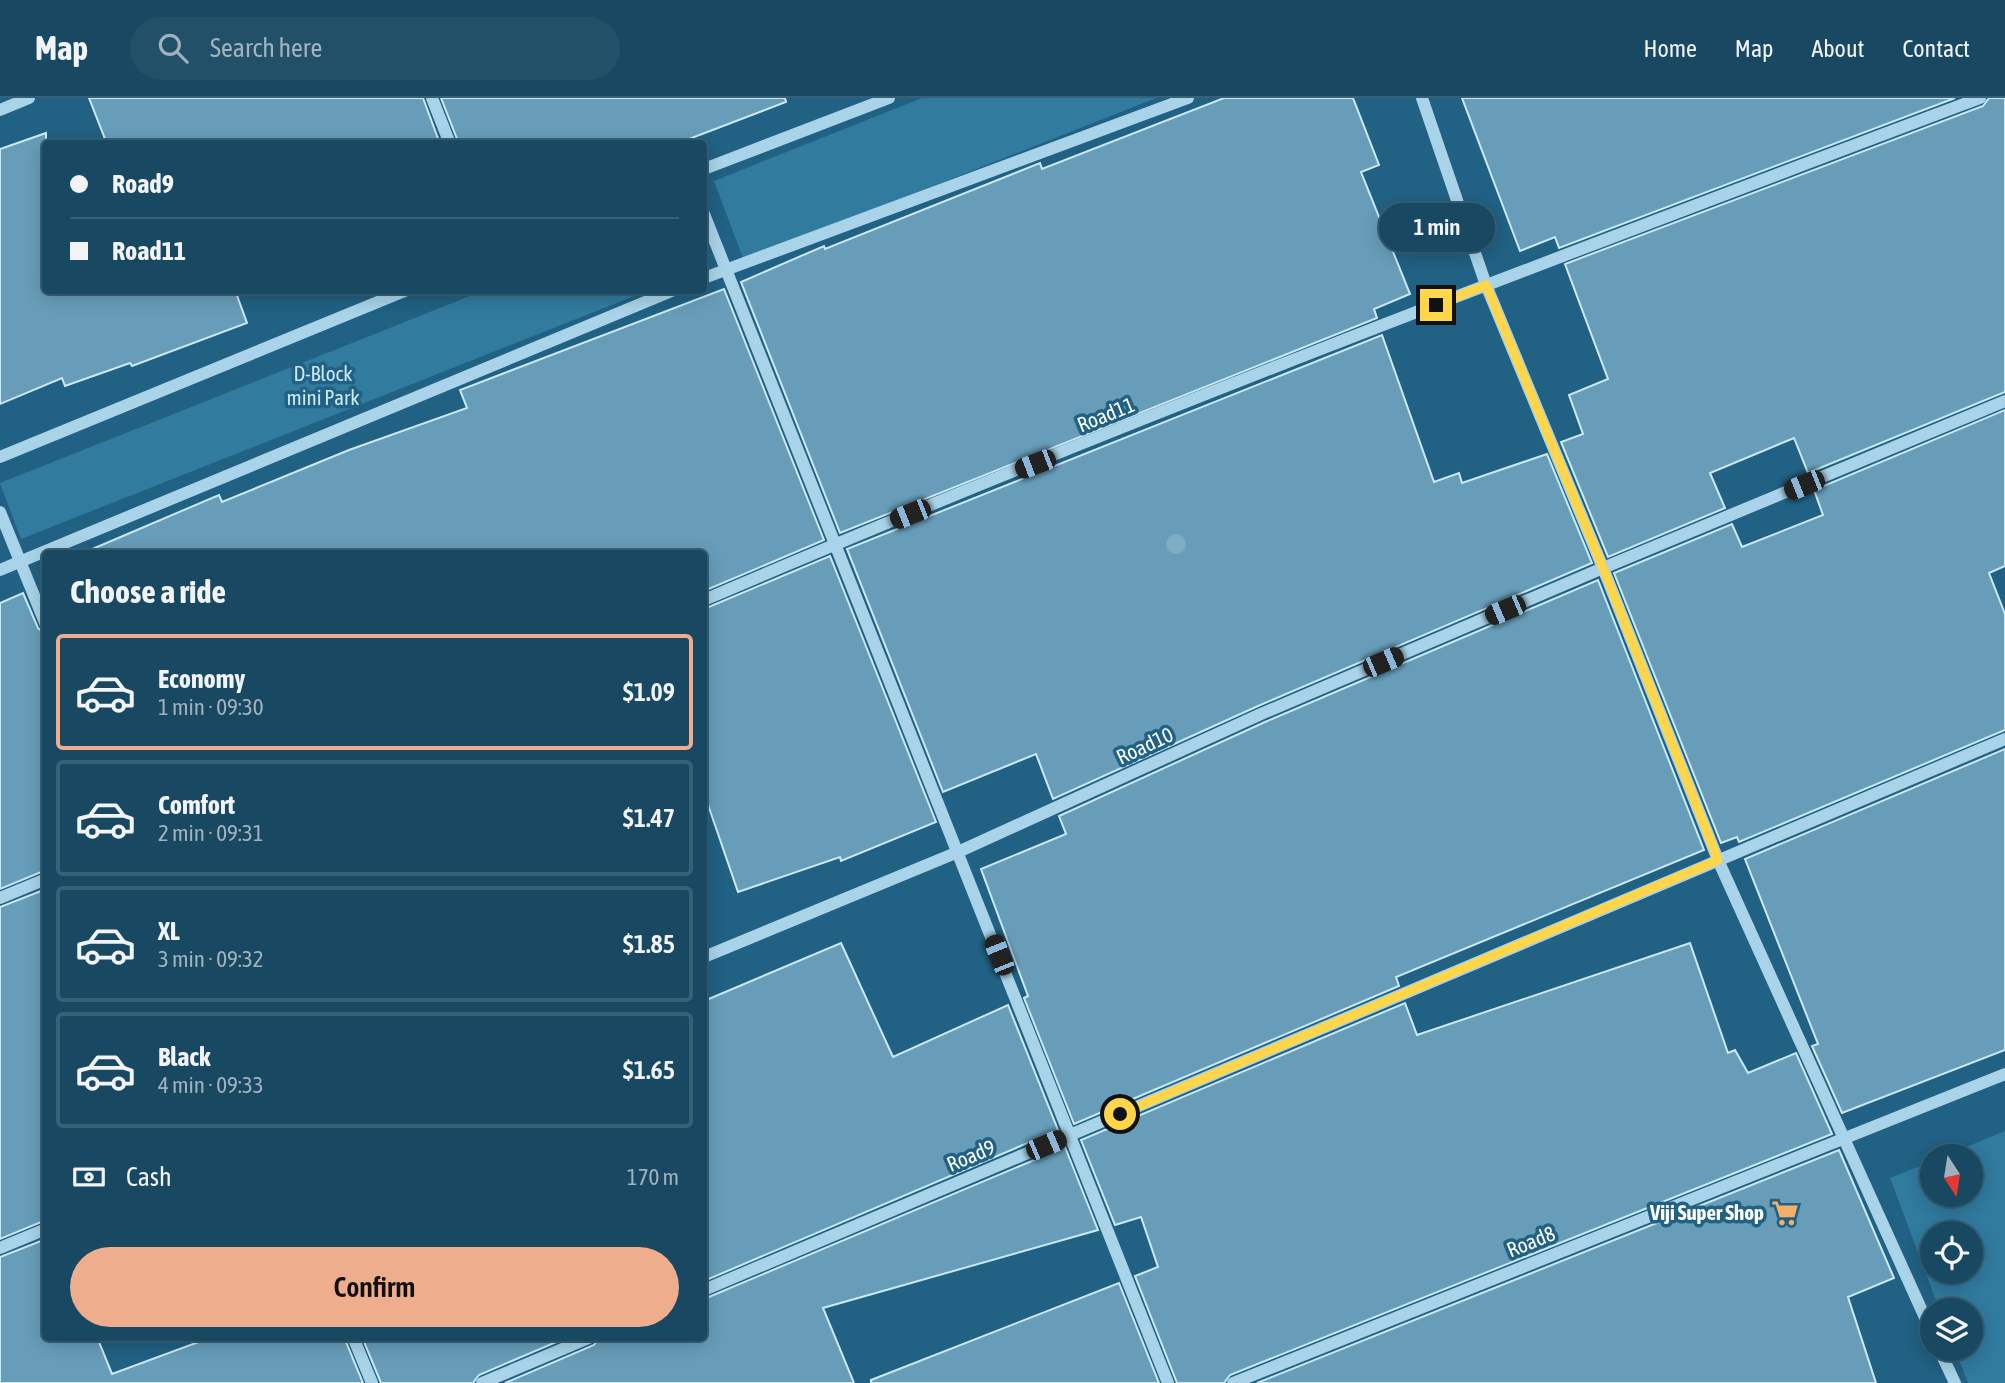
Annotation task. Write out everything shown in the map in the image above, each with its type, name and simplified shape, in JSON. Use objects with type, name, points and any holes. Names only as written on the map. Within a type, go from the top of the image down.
[{"type":"street","points":[[0,110],[29,98]]},
{"type":"street","points":[[432,98],[448,140]]},
{"type":"street","points":[[707,168],[889,98]]},
{"type":"street","points":[[707,277],[1188,98]]},
{"type":"street","points":[[1422,98],[1486,285],[1603,568],[1718,860],[1920,1307]]},
{"type":"street","name":"Road11","points":[[707,599],[835,544],[1486,285],[1980,98]]},
{"type":"street","points":[[707,222],[1168,1383]]},
{"type":"street","points":[[0,457],[397,294]]},
{"type":"street","points":[[47,550],[664,294]]},
{"type":"street","name":"Road10","points":[[707,956],[958,852],[1261,714],[2005,401]]},
{"type":"street","points":[[0,512],[42,616]]},
{"type":"street","points":[[0,570],[42,552]]},
{"type":"street","name":"Road9","points":[[707,1289],[2005,739]]},
{"type":"street","points":[[0,898],[42,881]]},
{"type":"street","name":"Road8","points":[[1233,1383],[2005,1074]]},
{"type":"street","points":[[0,1248],[42,1231]]},
{"type":"street","points":[[355,1341],[372,1383]]},
{"type":"street","points":[[482,1383],[582,1341]]},
{"type":"street","points":[[1945,1361],[1955,1383]]},
{"type":"green space","points":[[922,98],[1156,98],[744,261],[714,181]]},
{"type":"green space","name":"D-Block mini Park","points":[[475,294],[639,294],[21,539],[0,483]]},
{"type":"green space","points":[[2005,1131],[2005,1383],[1968,1383],[1960,1361],[1983,1361],[1983,1298],[1935,1298],[1930,1284],[1983,1284],[1983,1221],[1920,1221],[1920,1258],[1890,1178],[1920,1166],[1920,1208],[1983,1208],[1983,1144],[1974,1144]]},
{"type":"building","points":[[89,98],[423,98],[439,140],[105,140]]},
{"type":"building","points":[[441,98],[785,98],[786,102],[686,140],[457,140]]},
{"type":"building","points":[[1224,98],[1353,98],[1379,165],[1361,172],[1410,294],[1374,309],[1377,318],[840,533],[741,282],[824,246],[825,249],[1040,163],[1042,169]]},
{"type":"building","points":[[1462,98],[1955,98],[1559,248],[1555,237],[1520,251]]},
{"type":"building","points":[[1989,98],[2005,98],[2005,392],[1808,473],[1794,438],[1710,473],[1725,508],[1608,557],[1561,442],[1583,434],[1569,395],[1608,379],[1565,264],[1983,106]]},
{"type":"building","points":[[46,133],[46,140],[42,140],[42,294],[236,294],[247,323],[132,366],[130,363],[65,386],[62,378],[0,404],[0,149]]},
{"type":"building","points":[[724,289],[824,540],[707,590],[707,550],[90,550],[219,495],[222,502],[349,450],[467,408],[460,390]]},
{"type":"building","points":[[1382,335],[1434,482],[1459,473],[1462,483],[1547,454],[1592,563],[1258,706],[1053,799],[1036,754],[943,792],[847,549]]},
{"type":"building","points":[[2005,410],[2005,566],[1989,573],[2005,614],[2005,730],[1739,842],[1737,837],[1721,843],[1614,573],[1732,524],[1742,547],[1823,515],[1814,490]]},
{"type":"building","points":[[830,556],[936,822],[841,861],[840,857],[738,892],[707,802],[707,608]]},
{"type":"building","points":[[1598,580],[1704,850],[1396,977],[1399,986],[1074,1124],[1024,998],[1028,996],[981,869],[1066,834],[1059,816],[1265,722]]},
{"type":"building","points":[[23,593],[38,628],[42,631],[42,872],[0,889],[0,603]]},
{"type":"building","points":[[2005,749],[2005,1050],[1842,1113],[1812,1046],[1818,1044],[1745,859]]},
{"type":"building","points":[[42,891],[42,1222],[0,1239],[0,907]]},
{"type":"building","points":[[841,943],[893,1057],[1008,1005],[1058,1130],[707,1280],[707,1000]]},
{"type":"building","points":[[1690,943],[1728,1053],[1735,1050],[1748,1073],[1796,1053],[1832,1134],[1230,1375],[1224,1383],[1177,1383],[1135,1276],[1158,1267],[1141,1217],[1115,1225],[1081,1140],[1405,1003],[1417,1035]]},
{"type":"building","points":[[1065,1147],[1098,1230],[823,1308],[854,1383],[505,1383],[594,1345],[597,1341],[707,1341],[707,1298]]},
{"type":"building","points":[[1839,1150],[1894,1278],[1848,1297],[1876,1383],[1257,1383]]},
{"type":"building","points":[[42,1241],[42,1341],[99,1341],[112,1374],[201,1341],[346,1341],[363,1383],[0,1383],[0,1257]]},
{"type":"building","points":[[1119,1283],[1159,1383],[871,1383],[871,1380]]},
{"type":"building","points":[[364,1341],[559,1341],[479,1375],[473,1383],[381,1383]]},
{"type":"place","name":"Viji Super Shop","points":[[1785,1213]]},
{"type":"route","points":[[1120,1114],[1718,860],[1603,568],[1486,285],[1436,305]]}]
